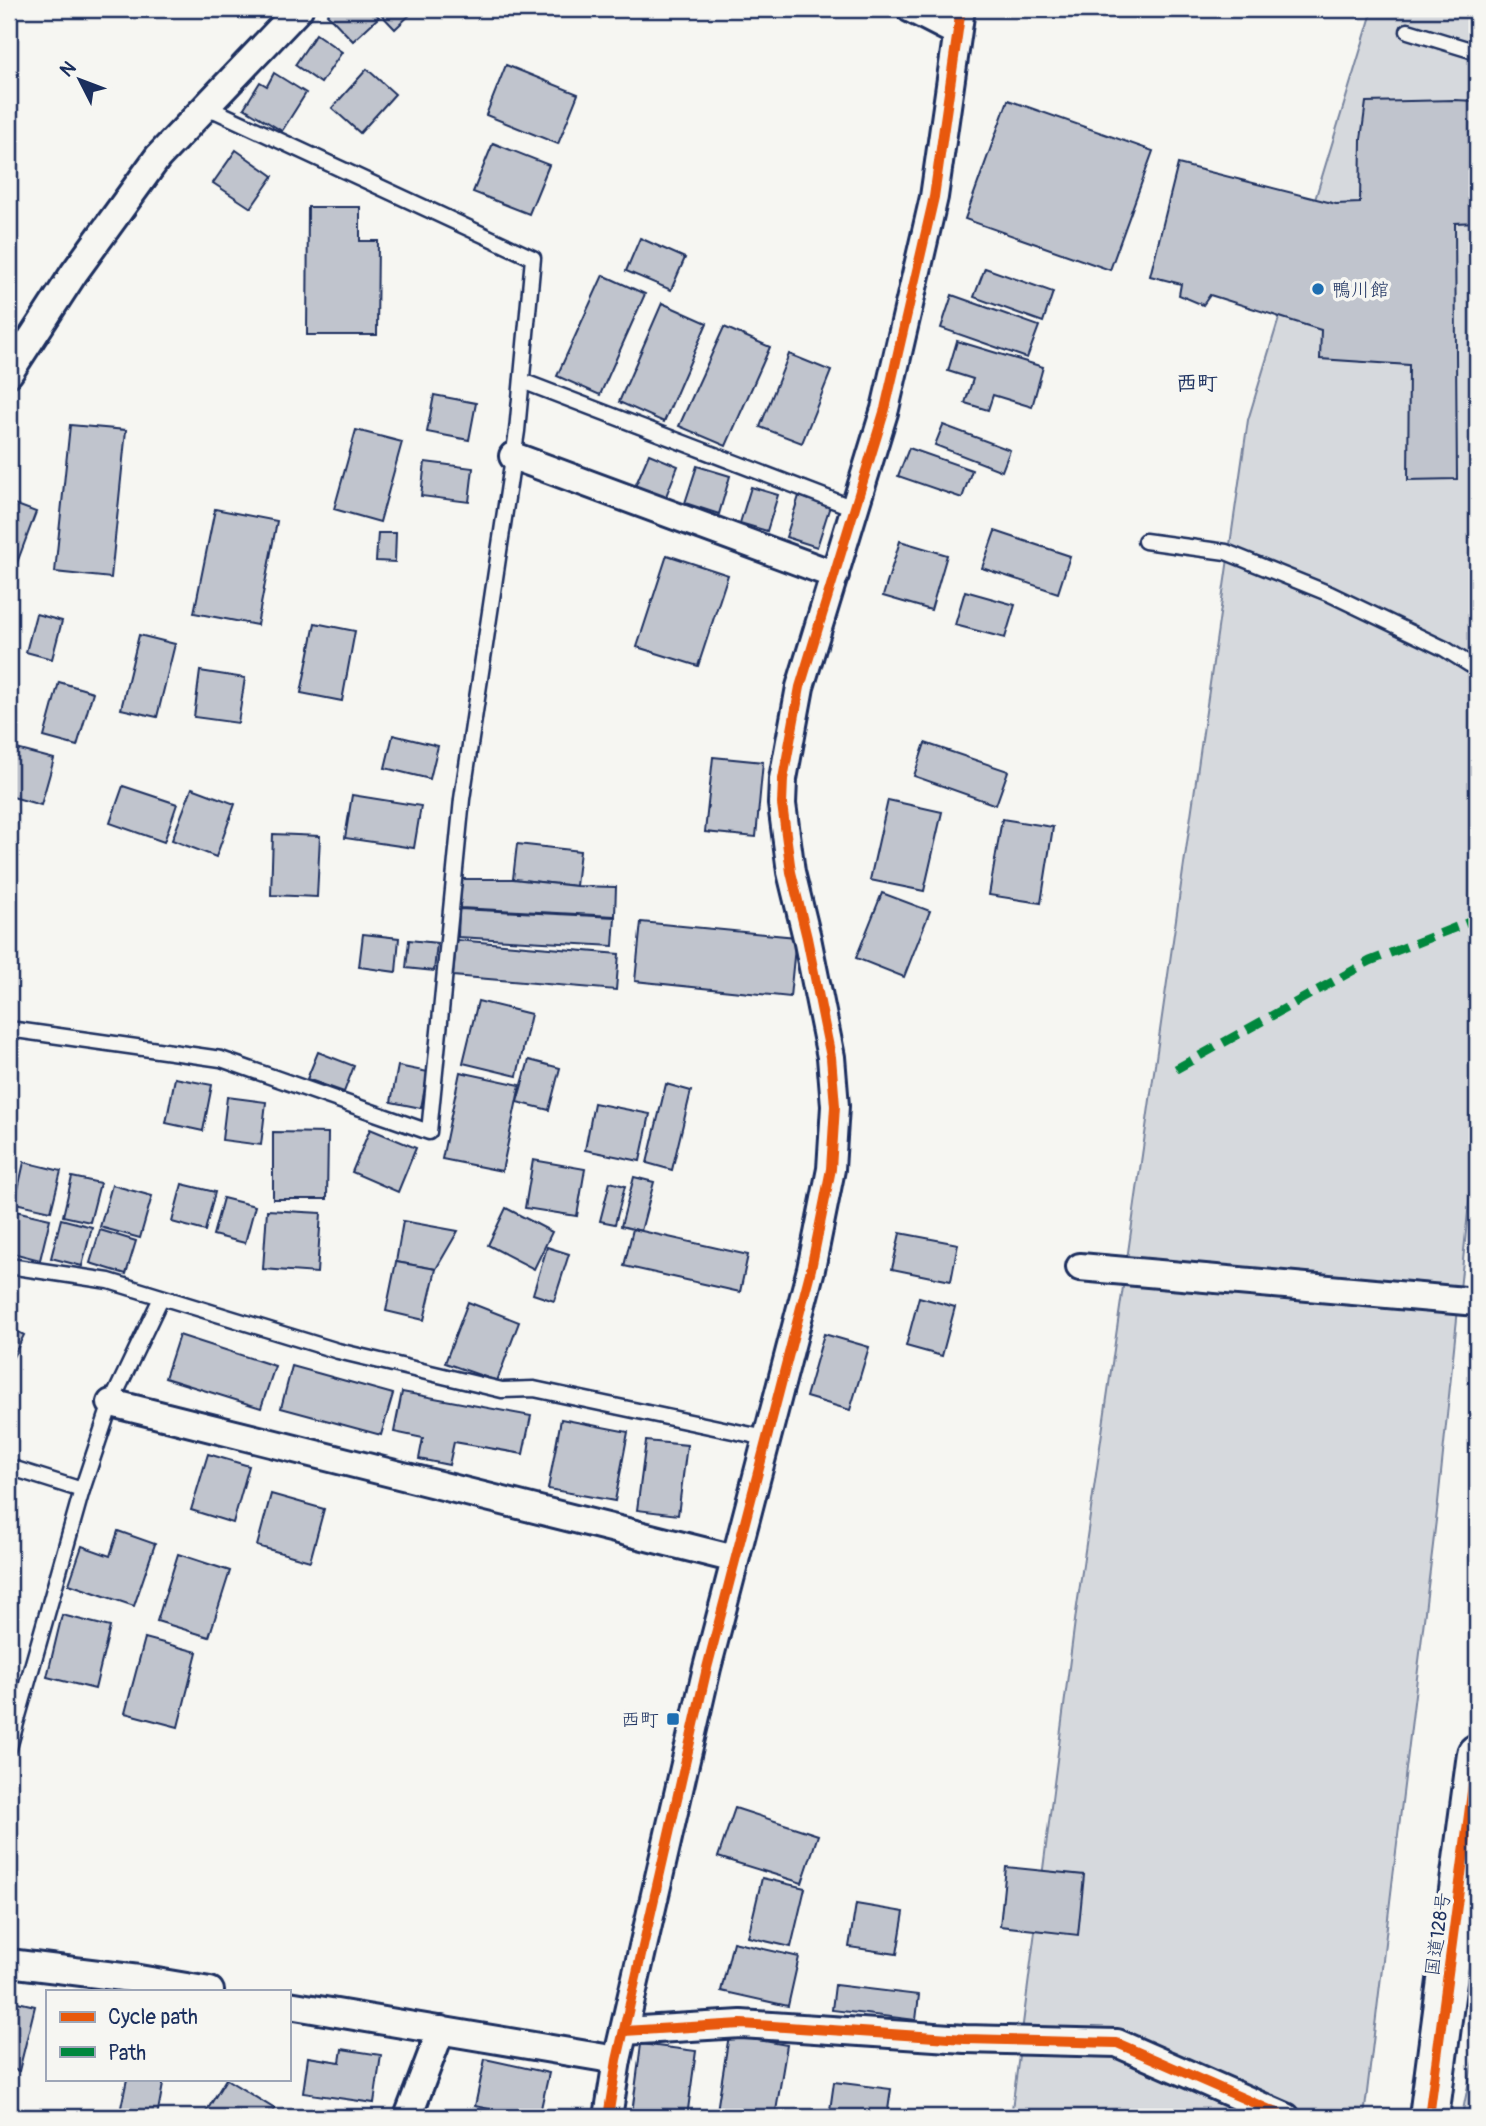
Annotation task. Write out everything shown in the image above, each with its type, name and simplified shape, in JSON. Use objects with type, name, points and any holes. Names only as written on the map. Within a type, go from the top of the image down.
[{"type":"highway","name":"国道128号","points":[[1429,2117],[1477,1754]]},
{"type":"street","points":[[608,2117],[617,2060],[670,1828],[735,1559],[823,1217],[835,1138],[831,1057],[791,872],[782,804],[783,779],[800,687],[885,409],[934,197],[959,20],[911,9]]},
{"type":"street","points":[[9,373],[74,272],[158,157],[282,14]]},
{"type":"street","points":[[513,456],[835,575]]},
{"type":"street","points":[[1080,1268],[1477,1301]]},
{"type":"street","points":[[111,1403],[735,1559]]},
{"type":"street","points":[[9,1963],[204,1990]]},
{"type":"street","points":[[290,2005],[617,2060]]},
{"type":"street","points":[[624,2031],[741,2024],[965,2039],[1117,2043],[1286,2117]]},
{"type":"street","points":[[408,2117],[441,2030]]},
{"type":"lane","points":[[1408,31],[1477,52]]},
{"type":"lane","points":[[9,1029],[221,1059],[429,1132],[462,799],[513,456],[533,258],[205,106]]},
{"type":"lane","points":[[522,382],[856,509]]},
{"type":"lane","points":[[1145,541],[1226,552],[1330,594],[1445,649],[1477,670]]},
{"type":"lane","points":[[9,1266],[109,1281],[338,1351],[502,1390],[534,1389],[766,1438]]},
{"type":"lane","points":[[9,1748],[82,1490],[111,1403],[161,1298]]},
{"type":"lane","points":[[9,1467],[82,1490]]},
{"type":"shaded area","points":[[1373,9],[1477,9],[1477,1125],[1437,1512],[1364,2117],[1011,2117],[1076,1613],[1248,420]]},
{"type":"shaded area","points":[[1477,2042],[1477,2117],[1462,2117],[1462,2115]]},
{"type":"building","points":[[333,9],[371,9],[379,17],[353,41],[327,14]]},
{"type":"building","points":[[376,9],[416,9],[395,29]]},
{"type":"building","points":[[316,34],[342,52],[321,83],[295,65]]},
{"type":"building","points":[[506,65],[578,94],[558,144],[486,115]]},
{"type":"building","points":[[367,69],[395,94],[360,133],[332,108]]},
{"type":"building","points":[[274,73],[306,93],[282,131],[244,108],[260,82],[267,86]]},
{"type":"building","points":[[1008,100],[1153,151],[1110,270],[965,219]]},
{"type":"building","name":"鴨川館","points":[[1477,101],[1477,222],[1455,223],[1457,479],[1408,480],[1409,365],[1320,359],[1321,330],[1210,295],[1203,305],[1179,295],[1181,284],[1150,276],[1178,164],[1336,204],[1360,203],[1361,139],[1366,102]]},
{"type":"building","points":[[493,143],[549,165],[529,214],[473,192]]},
{"type":"building","points":[[236,150],[273,176],[251,208],[213,183]]},
{"type":"building","points":[[308,207],[360,207],[360,241],[378,241],[377,335],[307,335]]},
{"type":"building","points":[[640,238],[685,258],[671,290],[626,271]]},
{"type":"building","points":[[985,268],[1053,292],[1043,322],[974,297]]},
{"type":"building","points":[[603,275],[645,294],[600,395],[557,376]]},
{"type":"building","points":[[952,295],[1039,326],[1027,358],[941,328]]},
{"type":"building","points":[[662,303],[707,323],[664,422],[619,402]]},
{"type":"building","points":[[724,327],[770,347],[726,446],[679,426]]},
{"type":"building","points":[[957,341],[1043,367],[1032,407],[993,395],[988,410],[965,403],[973,379],[948,371]]},
{"type":"building","points":[[789,354],[831,371],[802,443],[760,427]]},
{"type":"building","points":[[434,395],[476,403],[469,440],[427,432]]},
{"type":"building","points":[[70,425],[126,430],[111,578],[55,572]]},
{"type":"building","points":[[943,425],[1010,450],[1002,471],[935,445]]},
{"type":"building","points":[[356,430],[402,442],[380,522],[334,509]]},
{"type":"building","points":[[909,448],[972,470],[962,498],[898,476]]},
{"type":"building","points":[[649,454],[678,466],[664,501],[634,489]]},
{"type":"building","points":[[425,462],[473,468],[469,502],[421,496]]},
{"type":"building","points":[[697,466],[730,476],[719,514],[685,503]]},
{"type":"building","points":[[751,487],[778,495],[767,531],[740,523]]},
{"type":"building","points":[[799,496],[830,506],[817,547],[786,537]]},
{"type":"building","points":[[9,502],[36,512],[15,568],[9,566]]},
{"type":"building","points":[[215,509],[277,521],[257,625],[194,613]]},
{"type":"building","points":[[995,531],[1070,556],[1058,593],[982,568]]},
{"type":"building","points":[[378,533],[396,533],[395,562],[376,561]]},
{"type":"building","points":[[900,541],[947,555],[931,610],[883,596]]},
{"type":"building","points":[[667,555],[728,575],[698,666],[637,647]]},
{"type":"building","points":[[965,591],[1015,605],[1005,638],[955,625]]},
{"type":"building","points":[[36,614],[62,621],[52,659],[26,652]]},
{"type":"building","points":[[315,623],[355,631],[342,701],[301,693]]},
{"type":"building","points":[[139,635],[175,644],[157,717],[121,709]]},
{"type":"building","points":[[200,671],[245,678],[238,723],[194,717]]},
{"type":"building","points":[[59,682],[93,692],[77,746],[44,737]]},
{"type":"building","points":[[393,735],[438,746],[430,779],[385,768]]},
{"type":"building","points":[[925,743],[1008,771],[996,805],[914,776]]},
{"type":"building","points":[[9,747],[54,759],[41,805],[9,796]]},
{"type":"building","points":[[713,757],[763,762],[756,837],[705,832]]},
{"type":"building","points":[[123,786],[177,804],[164,842],[110,823]]},
{"type":"building","points":[[192,788],[235,804],[216,857],[172,840]]},
{"type":"building","points":[[352,795],[421,806],[414,848],[345,838]]},
{"type":"building","points":[[888,800],[942,812],[924,891],[870,880]]},
{"type":"building","points":[[1002,819],[1053,827],[1041,903],[989,895]]},
{"type":"building","points":[[273,834],[320,836],[317,897],[271,895]]},
{"type":"building","points":[[517,844],[580,851],[576,886],[513,879]]},
{"type":"building","points":[[461,879],[513,879],[576,886],[616,887],[615,916],[460,908]]},
{"type":"building","points":[[882,893],[930,911],[904,977],[856,958]]},
{"type":"building","points":[[459,909],[615,917],[613,946],[458,937]]},
{"type":"building","points":[[641,922],[796,937],[790,997],[635,981]]},
{"type":"building","points":[[363,934],[399,938],[396,972],[359,967]]},
{"type":"building","points":[[409,940],[437,943],[434,971],[406,968]]},
{"type":"building","points":[[456,940],[619,954],[616,990],[453,976]]},
{"type":"building","points":[[478,1001],[531,1014],[517,1076],[463,1063]]},
{"type":"building","points":[[318,1052],[354,1066],[344,1092],[307,1079]]},
{"type":"building","points":[[529,1060],[560,1068],[549,1110],[517,1102]]},
{"type":"building","points":[[398,1066],[428,1072],[421,1108],[391,1102]]},
{"type":"building","points":[[460,1072],[520,1085],[502,1171],[442,1159]]},
{"type":"building","points":[[175,1078],[212,1085],[203,1131],[166,1123]]},
{"type":"building","points":[[666,1084],[691,1091],[672,1170],[647,1163]]},
{"type":"building","points":[[227,1097],[266,1102],[261,1145],[222,1140]]},
{"type":"building","points":[[594,1103],[650,1114],[640,1161],[585,1150]]},
{"type":"building","points":[[370,1129],[416,1148],[398,1192],[352,1172]]},
{"type":"building","points":[[273,1132],[328,1133],[327,1199],[273,1199]]},
{"type":"building","points":[[533,1160],[585,1169],[577,1216],[525,1208]]},
{"type":"building","points":[[24,1162],[61,1171],[51,1211],[15,1203]]},
{"type":"building","points":[[72,1177],[100,1183],[90,1222],[63,1216]]},
{"type":"building","points":[[634,1177],[654,1182],[641,1231],[621,1226]]},
{"type":"building","points":[[610,1182],[625,1186],[615,1224],[600,1221]]},
{"type":"building","points":[[182,1184],[215,1192],[205,1231],[172,1222]]},
{"type":"building","points":[[112,1185],[152,1196],[140,1238],[100,1227]]},
{"type":"building","points":[[223,1198],[255,1206],[245,1243],[213,1235]]},
{"type":"building","points":[[506,1208],[552,1232],[534,1269],[488,1245]]},
{"type":"building","points":[[11,1210],[50,1219],[40,1260],[9,1252]]},
{"type":"building","points":[[267,1210],[321,1213],[317,1273],[263,1269]]},
{"type":"building","points":[[61,1219],[92,1227],[82,1266],[51,1258]]},
{"type":"building","points":[[403,1221],[458,1231],[436,1269],[396,1262]]},
{"type":"building","points":[[633,1229],[748,1255],[740,1292],[624,1266]]},
{"type":"building","points":[[100,1230],[136,1241],[126,1274],[90,1263]]},
{"type":"building","points":[[900,1233],[958,1244],[951,1281],[892,1269]]},
{"type":"building","points":[[547,1247],[569,1254],[554,1301],[533,1294]]},
{"type":"building","points":[[396,1262],[436,1269],[424,1320],[386,1311]]},
{"type":"building","points":[[919,1297],[955,1307],[942,1356],[906,1346]]},
{"type":"building","points":[[468,1302],[519,1322],[497,1381],[445,1363]]},
{"type":"building","points":[[9,1327],[24,1335],[9,1365]]},
{"type":"building","points":[[824,1334],[869,1347],[850,1410],[806,1397]]},
{"type":"building","points":[[179,1335],[275,1366],[261,1408],[165,1378]]},
{"type":"building","points":[[292,1366],[393,1394],[381,1435],[281,1408]]},
{"type":"building","points":[[402,1392],[531,1416],[523,1454],[454,1442],[449,1465],[419,1459],[423,1438],[394,1432]]},
{"type":"building","points":[[561,1419],[628,1432],[615,1501],[548,1489]]},
{"type":"building","points":[[646,1441],[687,1445],[678,1515],[637,1510]]},
{"type":"building","points":[[208,1454],[249,1466],[233,1523],[191,1510]]},
{"type":"building","points":[[271,1494],[324,1509],[310,1561],[257,1546]]},
{"type":"building","points":[[118,1531],[155,1544],[134,1606],[69,1584],[82,1546],[110,1556]]},
{"type":"building","points":[[178,1554],[230,1571],[209,1637],[157,1621]]},
{"type":"building","points":[[62,1615],[110,1627],[95,1689],[47,1677]]},
{"type":"building","points":[[145,1638],[197,1652],[178,1727],[125,1713]]},
{"type":"building","points":[[735,1808],[818,1835],[802,1883],[718,1857]]},
{"type":"building","points":[[1006,1867],[1084,1875],[1078,1935],[1000,1926]]},
{"type":"building","points":[[762,1878],[805,1888],[791,1947],[748,1937]]},
{"type":"building","points":[[856,1904],[904,1912],[897,1954],[849,1947]]},
{"type":"building","points":[[733,1942],[799,1957],[788,2006],[721,1991]]},
{"type":"building","points":[[835,1985],[919,1995],[916,2020],[832,2010]]},
{"type":"building","points":[[9,2000],[35,2006],[19,2071],[9,2068]]},
{"type":"building","points":[[729,2035],[787,2045],[775,2117],[716,2117]]},
{"type":"building","points":[[641,2044],[696,2051],[687,2117],[632,2113]]},
{"type":"building","points":[[342,2049],[381,2055],[374,2103],[303,2093],[308,2057],[340,2062]]},
{"type":"building","points":[[485,2059],[549,2073],[539,2117],[526,2117],[475,2106]]},
{"type":"building","points":[[127,2080],[164,2080],[157,2117],[119,2117]]},
{"type":"building","points":[[225,2080],[275,2109],[270,2117],[203,2117]]},
{"type":"building","points":[[834,2082],[891,2089],[887,2117],[829,2117]]},
{"type":"marked path","points":[[1176,1069],[1370,961],[1477,919]]},
{"type":"cycle path","points":[[608,2117],[617,2060],[707,1668],[811,1269],[831,1169],[835,1106],[831,1057],[791,872],[782,804],[783,779],[800,687],[885,409],[934,197],[961,9]]},
{"type":"cycle path","points":[[1429,2117],[1477,1754]]},
{"type":"cycle path","points":[[624,2031],[741,2024],[965,2039],[1117,2043],[1286,2117]]},
{"type":"place","name":"鴨川館","points":[[1318,289]]},
{"type":"place","name":"西町","points":[[673,1719]]},
{"type":"district","name":"西町","points":[[1197,383]]}]
